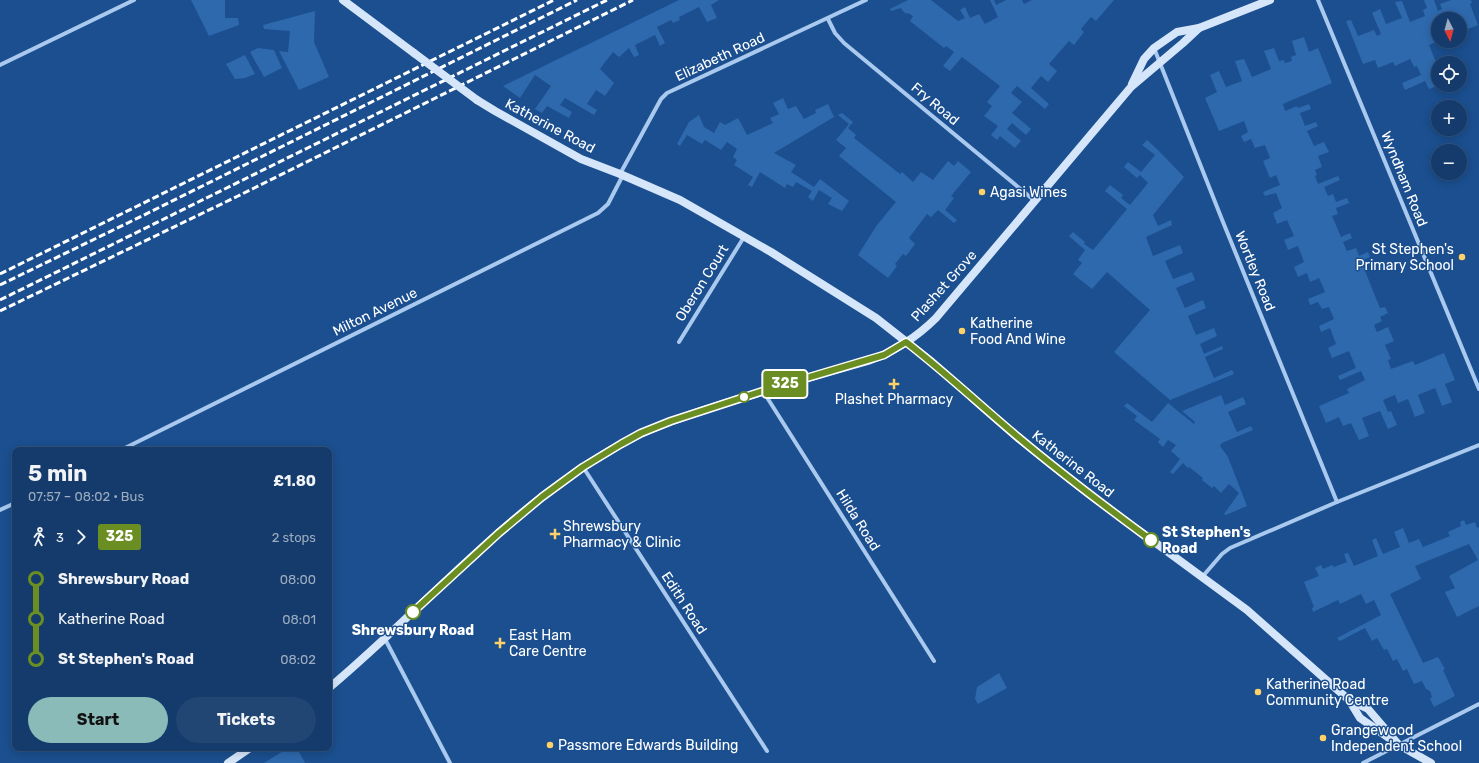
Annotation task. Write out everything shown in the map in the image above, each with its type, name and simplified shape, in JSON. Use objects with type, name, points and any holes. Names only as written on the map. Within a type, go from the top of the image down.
[{"type":"main road","name":"Katherine Road","points":[[344,0],[477,100],[575,156],[680,200],[771,252],[865,310],[943,371],[1018,438],[1089,494],[1203,576],[1247,610],[1349,700],[1368,709],[1399,744]]},
{"type":"main road","name":"Plashet Grove","points":[[1131,87],[1144,59],[1154,48],[1177,32],[1199,28],[1270,0]]},
{"type":"main road","name":"Plashet Grove","points":[[332,685],[385,639],[437,589],[499,533],[542,497],[583,467],[641,433],[671,421],[766,390],[868,361],[884,355],[926,329],[1131,87],[1199,28]]},
{"type":"main road","name":"Katherine Road","points":[[1349,700],[1360,718],[1431,763]]},
{"type":"main road","points":[[228,763],[246,751]]},
{"type":"street","points":[[0,65],[134,0]]},
{"type":"street","name":"Elizabeth Road","points":[[621,174],[661,99],[667,93],[866,0]]},
{"type":"street","name":"Wyndham Road","points":[[1318,0],[1479,388]]},
{"type":"street","name":"Fry Road","points":[[828,19],[835,33],[844,43],[1035,201]]},
{"type":"street","name":"Wortley Road","points":[[1154,48],[1337,502]]},
{"type":"street","name":"Milton Avenue","points":[[127,447],[598,213],[608,204],[621,174]]},
{"type":"street","name":"Oberon Court","points":[[679,342],[744,237]]},
{"type":"street","name":"Hilda Road","points":[[766,390],[770,403],[934,661]]},
{"type":"street","points":[[1203,576],[1222,554],[1230,548],[1337,502],[1479,445]]},
{"type":"street","name":"Edith Road","points":[[583,467],[767,751]]},
{"type":"street","points":[[0,510],[12,504]]},
{"type":"street","points":[[385,639],[450,763]]},
{"type":"street","points":[[1363,763],[1479,704]]},
{"type":"shaded area","points":[[191,0],[225,0],[225,18],[238,18],[239,25],[209,36]]},
{"type":"shaded area","points":[[679,0],[719,0],[711,5],[717,18],[707,22],[699,7],[679,17],[680,20],[673,23],[671,20],[657,27],[665,43],[660,46],[655,35],[635,45],[639,55],[634,57],[629,48],[619,57],[613,52],[600,69],[614,83],[605,96],[596,90],[587,104],[597,110],[594,115],[565,98],[560,105],[572,112],[569,118],[547,106],[542,113],[535,109],[551,86],[535,75],[520,98],[503,86]]},
{"type":"shaded area","points":[[908,0],[931,0],[958,21],[965,18],[960,10],[965,7],[970,18],[979,14],[985,24],[998,17],[990,0],[994,0],[996,5],[1006,0],[1022,0],[1024,4],[1032,0],[1114,0],[1096,21],[1091,17],[1081,29],[1084,32],[1074,45],[1069,41],[1049,64],[1057,71],[1048,82],[1041,76],[1031,88],[1049,104],[1045,109],[1017,86],[1011,93],[1022,102],[1012,113],[1031,129],[1026,135],[1012,123],[1007,129],[1021,141],[1015,148],[1000,136],[997,140],[991,135],[998,126],[984,116],[992,106],[987,102],[1000,86],[962,57],[950,71],[943,66],[954,52],[946,46],[944,48],[910,21],[913,16],[908,13],[906,14],[901,8],[891,11],[890,9]]},
{"type":"shaded area","points":[[1424,0],[1434,0],[1438,11],[1442,9],[1440,4],[1451,0],[1471,0],[1472,3],[1470,4],[1478,25],[1467,29],[1467,12],[1431,12],[1431,44],[1429,45],[1434,56],[1431,56],[1431,88],[1429,89],[1425,81],[1405,90],[1402,83],[1421,75],[1417,66],[1414,67],[1410,59],[1395,66],[1393,62],[1378,68],[1375,60],[1363,64],[1346,21],[1351,20],[1358,36],[1374,30],[1377,36],[1381,34],[1372,13],[1380,9],[1386,24],[1402,18],[1395,2],[1402,1],[1410,22],[1425,16],[1423,10],[1427,8]]},
{"type":"shaded area","points":[[315,11],[314,42],[329,77],[299,90],[279,51],[288,52],[290,31],[264,29],[263,25]]},
{"type":"shaded area","points":[[1304,37],[1309,52],[1318,48],[1332,83],[1283,104],[1285,111],[1297,106],[1298,108],[1309,104],[1311,109],[1300,113],[1305,126],[1316,122],[1318,126],[1307,131],[1314,146],[1324,142],[1329,152],[1318,156],[1322,167],[1315,170],[1317,175],[1315,176],[1318,184],[1338,176],[1340,180],[1324,187],[1328,196],[1333,194],[1336,202],[1347,198],[1349,203],[1336,208],[1338,214],[1332,216],[1341,237],[1350,233],[1352,238],[1343,242],[1347,251],[1356,248],[1359,256],[1368,252],[1370,257],[1361,261],[1380,308],[1385,307],[1388,313],[1380,317],[1382,321],[1374,325],[1377,332],[1388,327],[1394,341],[1385,345],[1391,359],[1388,360],[1391,369],[1413,361],[1415,365],[1444,353],[1455,380],[1445,384],[1452,402],[1442,406],[1435,388],[1418,395],[1425,413],[1415,417],[1408,399],[1398,403],[1395,395],[1383,400],[1388,412],[1391,411],[1397,425],[1388,429],[1380,411],[1362,418],[1369,436],[1359,440],[1351,423],[1343,426],[1339,417],[1326,423],[1319,406],[1349,393],[1347,389],[1365,380],[1361,371],[1340,380],[1338,376],[1356,368],[1349,351],[1332,358],[1328,348],[1336,344],[1330,328],[1321,332],[1319,326],[1334,319],[1329,307],[1322,309],[1318,302],[1310,305],[1308,299],[1325,292],[1319,278],[1310,282],[1307,273],[1298,277],[1294,267],[1304,262],[1298,246],[1288,250],[1284,240],[1294,236],[1287,220],[1277,224],[1273,213],[1282,208],[1276,193],[1265,196],[1263,192],[1280,185],[1276,175],[1270,178],[1263,161],[1270,158],[1265,145],[1255,148],[1251,139],[1244,142],[1241,136],[1248,132],[1244,121],[1219,131],[1205,98],[1217,92],[1210,75],[1219,71],[1226,87],[1242,81],[1235,61],[1244,59],[1252,77],[1271,69],[1264,51],[1274,48],[1279,61],[1284,60],[1285,63],[1292,61],[1291,57],[1296,55],[1292,41]]},
{"type":"shaded area","points":[[258,48],[274,50],[282,68],[264,77],[250,52]]},
{"type":"shaded area","points":[[245,55],[255,74],[245,78],[235,79],[226,64]]},
{"type":"shaded area","points":[[783,98],[788,109],[796,106],[804,119],[816,113],[815,110],[828,104],[834,117],[774,153],[796,165],[791,172],[814,187],[820,179],[849,201],[842,211],[828,204],[832,198],[819,190],[813,201],[808,197],[812,191],[796,182],[793,187],[787,184],[785,188],[760,172],[752,187],[748,185],[753,177],[734,165],[737,160],[733,157],[737,149],[727,142],[721,150],[705,140],[702,144],[687,135],[680,146],[677,144],[689,122],[699,115],[704,127],[714,133],[720,122],[725,125],[738,118],[747,135],[773,123],[770,118],[779,114],[773,103]]},
{"type":"shaded area","points":[[842,113],[853,122],[848,128],[856,135],[854,138],[900,174],[902,172],[913,182],[921,172],[933,180],[948,161],[954,166],[958,161],[971,172],[951,196],[954,198],[945,210],[957,220],[954,223],[938,210],[931,217],[927,214],[909,238],[915,244],[906,256],[903,254],[895,264],[897,266],[888,278],[858,255],[877,225],[896,202],[839,156],[846,148],[836,140],[849,124],[838,115]]},
{"type":"shaded area","points":[[1147,140],[1184,177],[1153,215],[1158,226],[1171,220],[1172,225],[1146,237],[1153,256],[1180,245],[1183,253],[1165,261],[1173,279],[1192,272],[1195,280],[1176,288],[1185,308],[1203,300],[1206,308],[1188,316],[1196,335],[1214,328],[1217,336],[1200,344],[1204,354],[1222,346],[1223,349],[1205,357],[1214,378],[1232,370],[1234,374],[1170,400],[1114,352],[1150,310],[1107,272],[1092,289],[1073,274],[1082,263],[1078,260],[1085,250],[1069,236],[1073,232],[1085,242],[1084,244],[1093,250],[1127,209],[1105,191],[1110,185],[1123,195],[1121,198],[1130,205],[1148,183],[1140,175],[1137,178],[1124,167],[1128,162],[1141,172],[1155,155],[1142,145]]},
{"type":"shaded area","points":[[1221,395],[1225,405],[1243,397],[1246,404],[1228,412],[1237,432],[1251,426],[1253,430],[1222,443],[1220,446],[1228,457],[1247,506],[1226,515],[1224,514],[1239,493],[1229,484],[1221,493],[1214,486],[1212,488],[1202,480],[1203,478],[1183,463],[1173,474],[1170,472],[1180,459],[1171,451],[1176,445],[1168,440],[1163,447],[1158,442],[1160,439],[1134,420],[1137,416],[1124,406],[1127,403],[1152,422],[1168,403],[1194,424],[1195,422],[1182,411]]},
{"type":"shaded area","points":[[1464,520],[1466,525],[1475,522],[1477,528],[1479,527],[1479,606],[1457,617],[1445,592],[1455,588],[1449,576],[1478,560],[1469,544],[1415,566],[1421,579],[1390,594],[1423,663],[1438,657],[1445,669],[1443,670],[1455,696],[1434,707],[1430,699],[1432,697],[1430,691],[1426,689],[1422,681],[1414,684],[1407,669],[1403,671],[1397,659],[1393,661],[1387,649],[1384,650],[1377,638],[1372,641],[1365,628],[1340,641],[1337,638],[1381,615],[1374,600],[1366,604],[1361,594],[1340,604],[1338,600],[1313,612],[1312,608],[1314,607],[1304,582],[1319,576],[1315,568],[1321,565],[1323,569],[1332,565],[1334,567],[1347,562],[1344,554],[1348,553],[1354,566],[1378,556],[1372,540],[1376,538],[1383,554],[1400,547],[1394,532],[1403,528],[1409,543],[1419,539],[1423,547],[1450,536],[1448,532],[1461,526],[1460,522]]},
{"type":"shaded area","points":[[999,673],[1007,688],[978,704],[975,699],[977,687]]},
{"type":"shaded area","points":[[283,751],[299,751],[305,763],[264,763]]},
{"type":"railway","points":[[0,274],[554,0]]},
{"type":"railway","points":[[0,285],[577,0]]},
{"type":"railway","points":[[0,300],[607,0]]},
{"type":"railway","points":[[0,311],[238,196],[633,0]]},
{"type":"bus line","name":"325","points":[[413,612],[499,533],[542,497],[599,456],[641,433],[671,421],[766,390],[868,361],[884,355],[906,342],[943,371],[1018,438],[1089,494],[1151,540]]},
{"type":"place","name":"Agasi Wines","points":[[982,192]]},
{"type":"place","name":"St Stephen's Primary School","points":[[1462,257]]},
{"type":"place","name":"Katherine Food And Wine","points":[[962,331]]},
{"type":"place","name":"Plashet Pharmacy","points":[[894,384]]},
{"type":"place","name":"Shrewsbury Pharmacy & Clinic","points":[[555,534]]},
{"type":"place","name":"St Stephen's Road","points":[[1151,540]]},
{"type":"place","name":"Shrewsbury Road","points":[[413,612]]},
{"type":"place","name":"East Ham Care Centre","points":[[500,643]]},
{"type":"place","name":"Katherine Road Community Centre","points":[[1258,692]]},
{"type":"place","name":"Grangewood Independent School","points":[[1323,738]]},
{"type":"place","name":"Passmore Edwards Building","points":[[550,745]]}]
